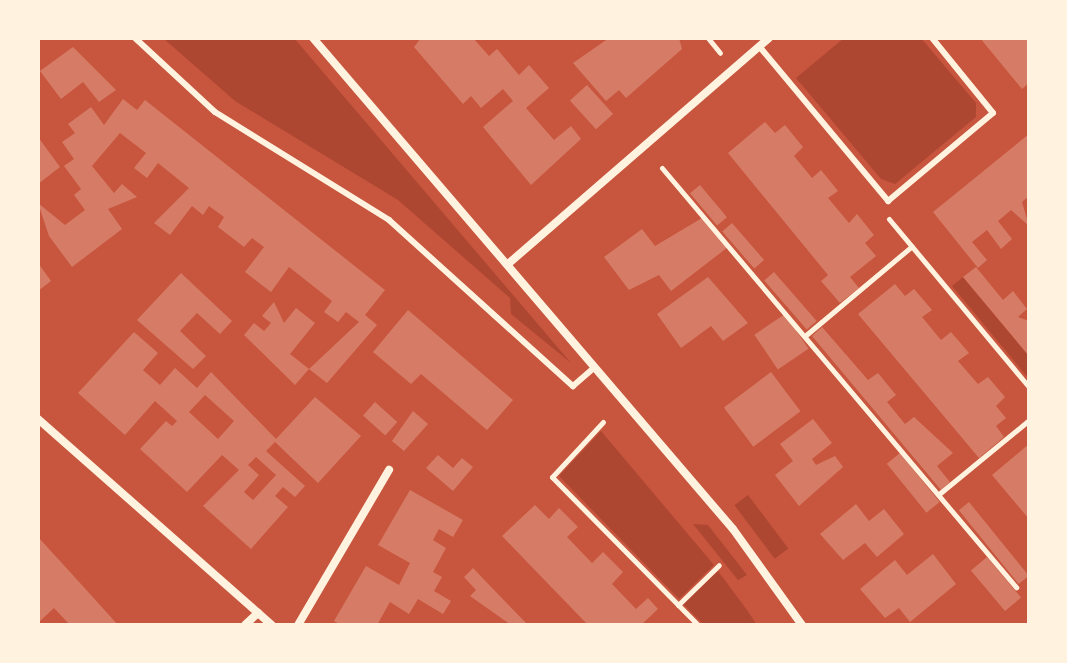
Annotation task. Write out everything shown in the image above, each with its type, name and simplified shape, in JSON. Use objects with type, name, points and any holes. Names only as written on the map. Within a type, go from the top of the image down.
[{"type":"street","points":[[313,38],[733,529],[802,625]]},
{"type":"street","points":[[508,264],[769,38]]},
{"type":"street","points":[[38,419],[272,625]]},
{"type":"street","points":[[298,625],[389,470]]},
{"type":"street","points":[[245,625],[258,613]]},
{"type":"lane","points":[[135,38],[215,112],[389,220],[573,386],[595,367]]},
{"type":"lane","points":[[759,46],[888,201],[993,113],[932,38]]},
{"type":"path","points":[[662,168],[1016,587]]},
{"type":"path","points":[[888,201],[887,216],[1029,387]]},
{"type":"path","points":[[806,335],[912,246]]},
{"type":"path","points":[[939,494],[1029,420]]},
{"type":"path","points":[[603,422],[552,477],[698,625]]},
{"type":"path","points":[[678,605],[719,565]]},
{"type":"shaded area","points":[[163,38],[294,38],[571,363],[511,314],[510,298],[398,200],[235,101]]},
{"type":"shaded area","points":[[844,38],[921,38],[976,103],[976,117],[895,184],[881,179],[796,78]]},
{"type":"shaded area","points":[[963,277],[1029,356],[1029,379],[952,286]]},
{"type":"shaded area","points":[[601,431],[714,565],[679,599],[559,476]]},
{"type":"shaded area","points":[[748,495],[788,549],[775,559],[734,505]]},
{"type":"shaded area","points":[[693,524],[708,525],[747,575],[738,580]]},
{"type":"shaded area","points":[[718,571],[757,625],[704,625],[683,604]]},
{"type":"building","points":[[421,38],[473,38],[489,56],[497,49],[519,75],[529,65],[549,88],[526,108],[554,140],[571,126],[581,139],[531,185],[483,127],[513,101],[503,89],[481,108],[471,96],[463,104],[414,47]]},
{"type":"building","points":[[609,38],[679,38],[682,49],[626,98],[619,90],[606,101],[573,63]]},
{"type":"building","points":[[980,38],[1029,38],[1029,83],[1022,89]]},
{"type":"building","points":[[73,47],[116,90],[99,102],[83,82],[61,99],[40,71]]},
{"type":"building","points":[[587,85],[613,114],[596,129],[570,100]]},
{"type":"building","points":[[123,99],[137,110],[145,100],[385,290],[365,315],[377,325],[327,383],[309,369],[359,322],[346,312],[338,322],[324,312],[332,301],[289,267],[271,292],[245,272],[264,247],[252,238],[244,247],[218,227],[224,217],[209,206],[203,215],[192,206],[170,235],[154,223],[189,188],[158,163],[147,178],[134,168],[146,153],[120,133],[92,166],[114,193],[122,184],[137,197],[108,209],[122,229],[72,267],[49,236],[38,203],[65,225],[85,210],[74,195],[81,189],[64,166],[74,159],[62,142],[75,133],[68,124],[91,107],[104,125]]},
{"type":"building","points":[[765,122],[775,133],[785,125],[803,147],[794,156],[812,178],[821,170],[838,191],[828,198],[849,223],[857,214],[874,235],[865,243],[876,256],[850,277],[859,288],[840,303],[821,281],[828,275],[728,153]]},
{"type":"building","points":[[1029,134],[1029,196],[1022,202],[1029,226],[1011,210],[998,221],[1012,239],[1001,249],[987,230],[972,242],[987,260],[978,268],[933,212]]},
{"type":"building","points":[[38,137],[60,167],[38,184]]},
{"type":"building","points":[[700,185],[727,217],[717,226],[690,193]]},
{"type":"building","points":[[702,218],[728,247],[671,291],[659,275],[629,290],[604,257],[642,229],[655,246]]},
{"type":"building","points":[[732,223],[764,260],[754,269],[722,232]]},
{"type":"building","points":[[38,263],[51,281],[38,291]]},
{"type":"building","points":[[976,267],[1003,300],[1013,291],[1027,309],[1018,317],[1029,321],[1029,356],[963,277]]},
{"type":"building","points":[[774,272],[817,321],[807,330],[764,281]]},
{"type":"building","points":[[181,273],[232,321],[220,334],[197,313],[180,331],[206,356],[193,369],[137,320]]},
{"type":"building","points":[[708,277],[748,323],[723,341],[711,326],[681,348],[657,314]]},
{"type":"building","points":[[895,284],[905,296],[914,289],[932,310],[922,317],[941,340],[951,332],[969,353],[958,361],[978,384],[988,377],[1005,397],[996,406],[1006,418],[996,426],[1004,437],[979,458],[858,314]]},
{"type":"building","points":[[274,302],[284,323],[296,308],[315,323],[290,354],[309,369],[295,385],[244,335],[254,323],[264,331],[271,323],[262,316]]},
{"type":"building","points":[[408,310],[513,400],[487,430],[421,374],[411,384],[373,352]]},
{"type":"building","points":[[785,314],[808,349],[778,370],[754,335]]},
{"type":"building","points":[[822,327],[868,380],[878,373],[896,395],[887,402],[905,424],[914,417],[953,453],[937,466],[950,482],[941,490],[812,336]]},
{"type":"building","points":[[134,332],[158,353],[143,370],[160,385],[175,368],[197,388],[211,372],[276,439],[315,397],[361,436],[318,483],[275,442],[266,451],[305,486],[295,497],[283,487],[275,496],[288,507],[251,549],[203,506],[239,470],[222,455],[187,492],[140,449],[166,421],[172,426],[177,421],[155,401],[125,435],[78,393]],"holes":[[[205,395],[234,421],[218,439],[189,412]],[[256,457],[276,475],[253,500],[244,492],[259,475],[248,465]]]},
{"type":"building","points":[[771,372],[800,411],[753,447],[724,408]]},
{"type":"building","points":[[375,402],[397,422],[385,435],[363,415]]},
{"type":"building","points":[[413,411],[428,424],[404,451],[392,441]]},
{"type":"building","points":[[813,419],[832,443],[812,459],[816,465],[835,456],[843,467],[799,506],[775,475],[793,461],[780,444]]},
{"type":"building","points":[[1029,444],[1029,519],[992,475]]},
{"type":"building","points":[[900,453],[940,502],[926,513],[887,464]]},
{"type":"building","points":[[438,455],[453,468],[462,458],[473,467],[453,491],[426,468]]},
{"type":"building","points":[[410,490],[463,520],[453,537],[439,529],[433,540],[446,548],[433,572],[442,577],[434,591],[451,601],[443,614],[418,599],[409,614],[390,602],[377,625],[341,625],[334,621],[366,566],[399,585],[410,563],[378,545]]},
{"type":"building","points":[[969,502],[1029,576],[1019,584],[959,510]]},
{"type":"building","points":[[856,504],[869,521],[884,509],[904,534],[877,557],[865,543],[843,560],[820,534]]},
{"type":"building","points":[[535,505],[549,519],[559,508],[578,527],[567,537],[592,563],[603,552],[623,572],[612,584],[636,609],[648,598],[658,609],[641,625],[588,625],[502,536]]},
{"type":"building","points":[[38,537],[118,625],[70,625],[54,608],[38,623]]},
{"type":"building","points":[[933,554],[956,584],[910,622],[899,608],[885,618],[860,589],[895,560],[907,575]]},
{"type":"building","points":[[987,557],[1021,598],[1005,611],[971,570]]},
{"type":"building","points":[[473,568],[528,625],[511,625],[470,596],[476,590],[464,577]]}]
